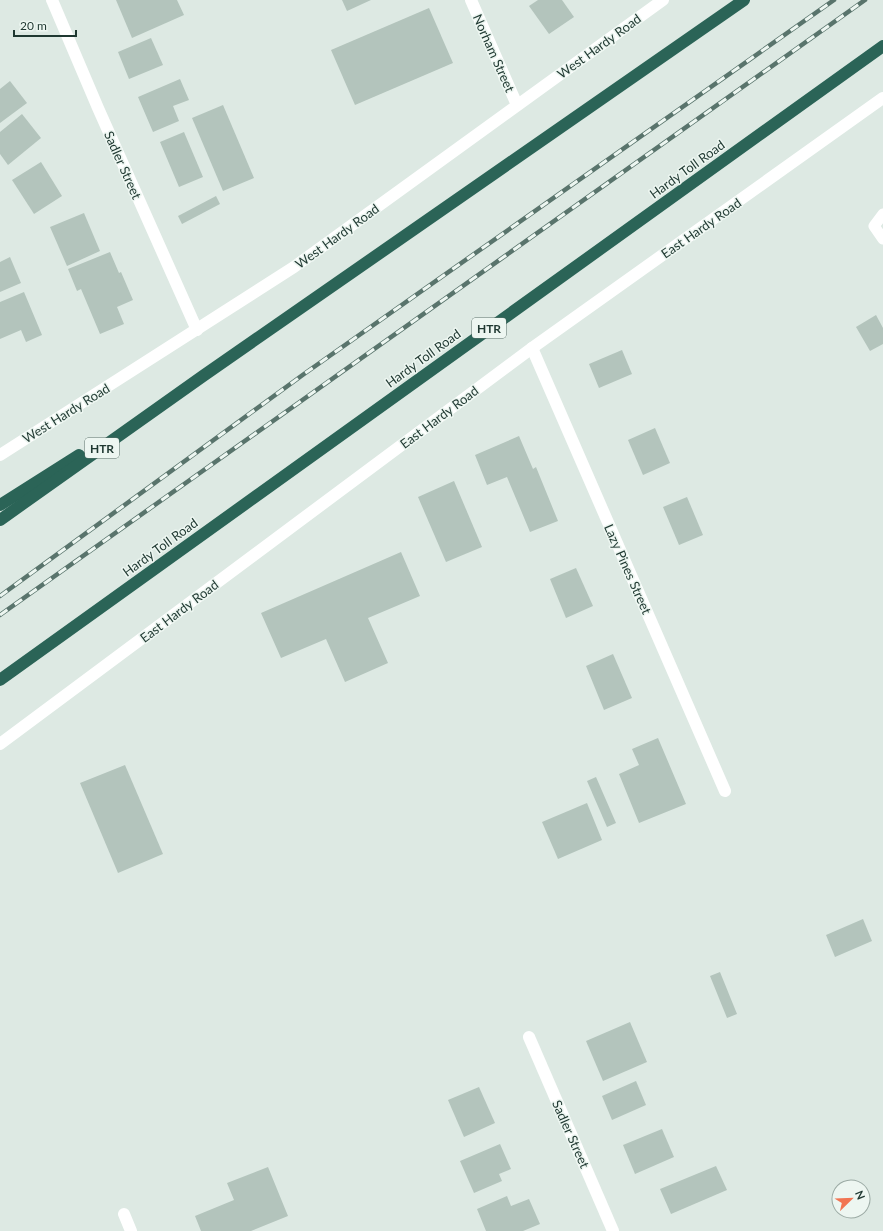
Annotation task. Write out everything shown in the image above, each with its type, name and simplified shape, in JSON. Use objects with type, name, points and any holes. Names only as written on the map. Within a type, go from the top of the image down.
[{"type":"highway","name":"HTR","points":[[0,520],[203,376],[744,0]]},
{"type":"highway","name":"Hardy Toll Road","points":[[0,680],[883,46]]},
{"type":"highway","points":[[0,505],[203,376]]},
{"type":"main road","name":"Sadler Street","points":[[52,0],[98,108],[197,330]]},
{"type":"main road","name":"Norham Street","points":[[471,0],[517,106]]},
{"type":"main road","name":"West Hardy Road","points":[[0,455],[294,267],[663,0]]},
{"type":"main road","name":"East Hardy Road","points":[[0,744],[532,348],[883,98]]},
{"type":"main road","name":"Lazy Pines Street","points":[[532,348],[725,791]]},
{"type":"main road","name":"Sadler Street","points":[[529,1037],[613,1231]]},
{"type":"main road","points":[[124,1214],[132,1231]]},
{"type":"lane","points":[[883,214],[874,226],[883,239]]},
{"type":"building","points":[[116,0],[177,0],[184,15],[132,38]]},
{"type":"building","points":[[342,0],[371,0],[347,11]]},
{"type":"building","points":[[538,0],[562,0],[574,17],[549,34],[529,6]]},
{"type":"building","points":[[429,8],[453,63],[355,105],[331,50]]},
{"type":"building","points":[[151,38],[163,65],[129,79],[118,52]]},
{"type":"building","points":[[180,79],[189,100],[173,106],[179,121],[153,132],[138,97]]},
{"type":"building","points":[[10,81],[27,103],[0,123],[0,89]]},
{"type":"building","points":[[223,105],[254,178],[223,191],[192,118]]},
{"type":"building","points":[[22,114],[41,138],[8,165],[0,154],[0,132]]},
{"type":"building","points":[[184,132],[203,177],[179,187],[160,142]]},
{"type":"building","points":[[41,162],[62,196],[34,214],[12,180]]},
{"type":"building","points":[[216,196],[220,204],[182,224],[178,216]]},
{"type":"building","points":[[84,213],[100,251],[67,266],[50,227]]},
{"type":"building","points":[[110,252],[119,273],[121,272],[133,300],[117,307],[124,324],[100,334],[81,289],[77,291],[68,269]]},
{"type":"building","points":[[10,257],[21,283],[0,292],[0,262]]},
{"type":"building","points":[[24,292],[42,335],[26,342],[21,330],[0,339],[0,302]]},
{"type":"building","points":[[876,315],[883,328],[883,344],[870,351],[856,327]]},
{"type":"building","points":[[622,350],[632,374],[599,388],[589,364]]},
{"type":"building","points":[[655,428],[670,463],[643,475],[628,440]]},
{"type":"building","points":[[519,436],[533,469],[536,467],[558,521],[530,532],[507,477],[487,485],[475,455]]},
{"type":"building","points":[[454,481],[482,547],[446,562],[418,497]]},
{"type":"building","points":[[687,497],[703,535],[679,545],[663,507]]},
{"type":"building","points":[[401,552],[420,596],[368,618],[388,663],[345,682],[326,639],[281,658],[261,613]]},
{"type":"building","points":[[576,568],[593,606],[566,618],[550,579]]},
{"type":"building","points":[[613,654],[632,698],[604,710],[586,666]]},
{"type":"building","points":[[658,738],[686,804],[639,823],[619,774],[639,765],[632,749]]},
{"type":"building","points":[[125,765],[163,854],[118,873],[80,783]]},
{"type":"building","points":[[596,777],[616,823],[607,827],[587,781]]},
{"type":"building","points":[[587,803],[602,840],[558,859],[542,822]]},
{"type":"building","points":[[863,919],[872,941],[835,957],[826,935]]},
{"type":"building","points":[[720,972],[737,1014],[727,1018],[710,976]]},
{"type":"building","points":[[630,1022],[647,1062],[603,1081],[586,1041]]},
{"type":"building","points":[[636,1081],[646,1105],[612,1120],[602,1096]]},
{"type":"building","points":[[479,1087],[495,1123],[464,1137],[448,1100]]},
{"type":"building","points":[[662,1129],[674,1157],[635,1174],[623,1145]]},
{"type":"building","points":[[500,1144],[511,1169],[499,1174],[502,1181],[474,1193],[460,1161]]},
{"type":"building","points":[[716,1166],[727,1190],[671,1214],[660,1189]]},
{"type":"building","points":[[268,1167],[288,1216],[251,1231],[201,1231],[195,1216],[234,1200],[227,1183]]},
{"type":"building","points":[[507,1196],[511,1206],[529,1199],[540,1224],[523,1231],[486,1231],[477,1209]]},
{"type":"railway","points":[[0,596],[304,374],[834,0]]},
{"type":"railway","points":[[0,615],[865,0]]}]
